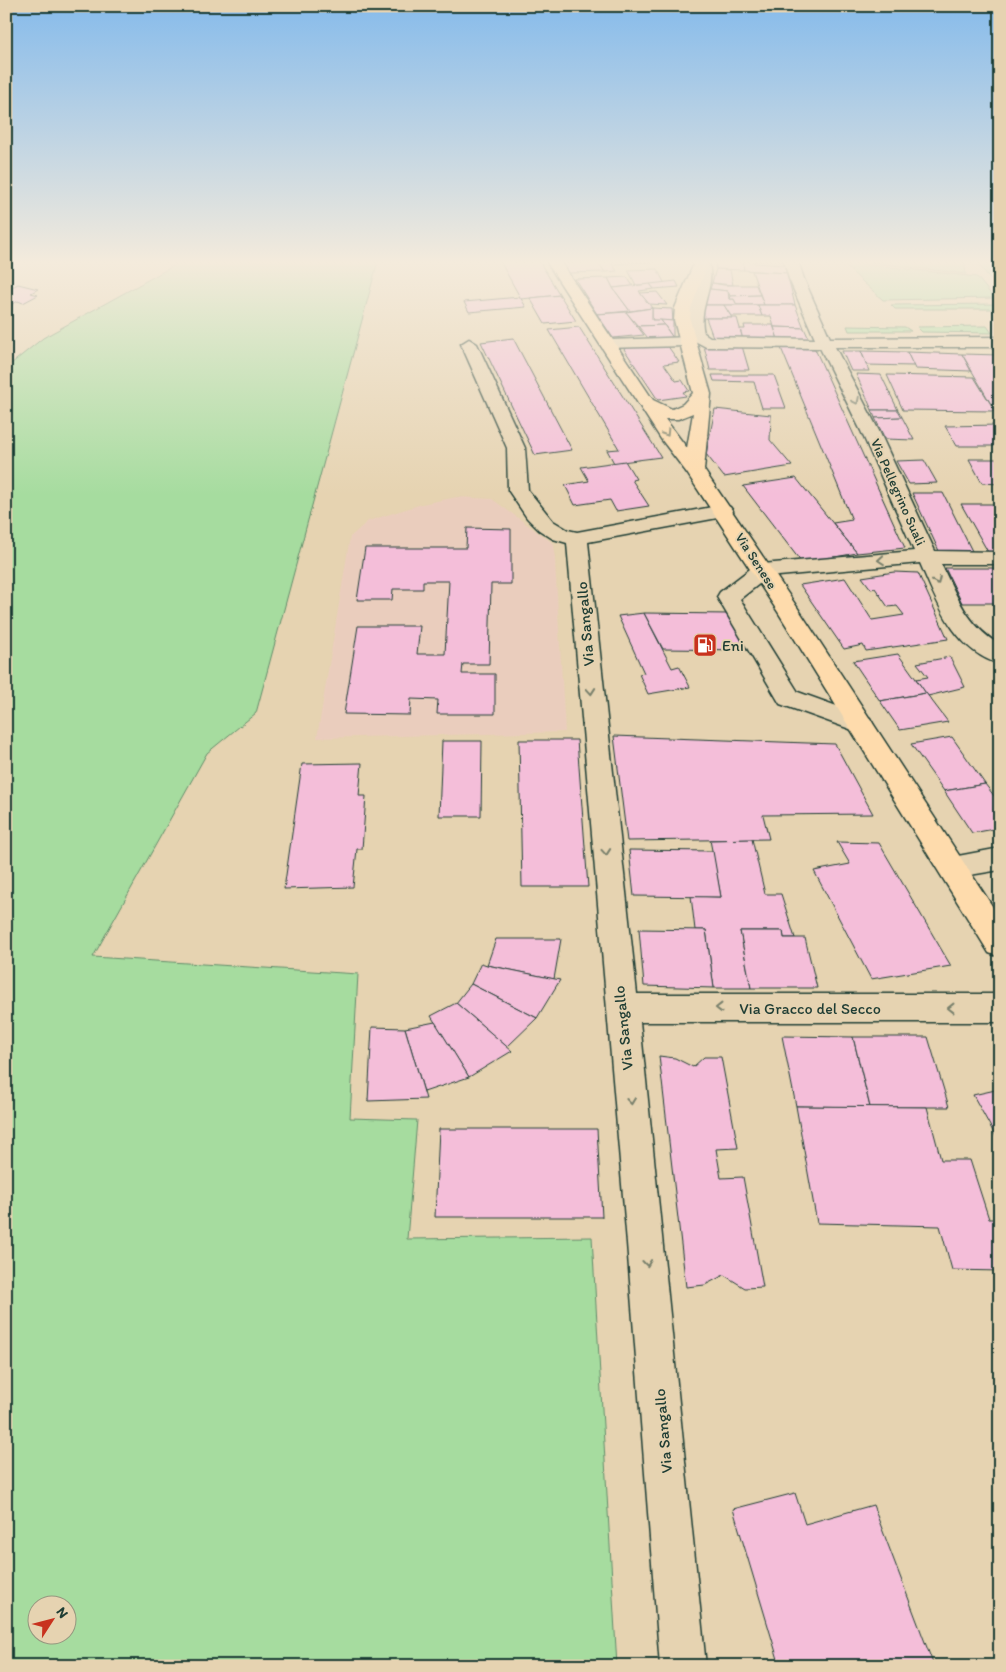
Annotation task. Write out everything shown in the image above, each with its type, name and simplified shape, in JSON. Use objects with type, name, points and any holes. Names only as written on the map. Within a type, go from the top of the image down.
[{"type":"main road","name":"Via Senese","points":[[606,339],[674,444],[696,470],[723,511],[1000,944]]},
{"type":"main road","points":[[686,341],[702,394],[702,410],[696,450],[696,470]]},
{"type":"main road","points":[[648,404],[663,412],[679,414],[689,409],[702,394]]},
{"type":"street","points":[[700,339],[712,342],[1000,342]]},
{"type":"street","name":"Via Pellegrino Suali","points":[[823,339],[870,431],[953,612],[973,640],[1000,656]]},
{"type":"street","points":[[610,345],[686,341]]},
{"type":"street","points":[[907,341],[909,347],[920,350],[1000,352]]},
{"type":"street","points":[[469,344],[516,448],[519,461],[516,483],[539,521],[565,536],[576,538],[723,511]]},
{"type":"street","name":"Via Sangallo","points":[[576,538],[660,1395],[683,1666]]},
{"type":"street","points":[[861,724],[789,698],[728,597],[762,571],[926,556],[1000,558]]},
{"type":"street","points":[[952,867],[1000,859]]},
{"type":"street","name":"Via Gracco del Secco","points":[[621,1008],[1000,1008]]},
{"type":"shaded area","points":[[457,497],[492,499],[554,544],[565,732],[317,738],[350,537],[368,521],[422,504]]},
{"type":"green space","points":[[42,339],[357,339],[256,713],[207,753],[93,957],[358,974],[350,1118],[417,1120],[407,1239],[592,1237],[617,1666],[6,1666],[6,368]]},
{"type":"building","points":[[514,339],[572,450],[535,455],[481,342]]},
{"type":"building","points":[[554,339],[587,339],[661,457],[614,463],[607,450],[619,449]]},
{"type":"building","points":[[667,345],[679,362],[664,364],[676,381],[682,380],[689,391],[683,392],[686,396],[658,400],[622,346]]},
{"type":"building","points":[[704,346],[742,346],[749,370],[710,370]]},
{"type":"building","points":[[781,348],[815,349],[905,548],[857,553],[833,523],[852,520]]},
{"type":"building","points":[[842,351],[861,351],[869,371],[851,371]]},
{"type":"building","points":[[861,351],[907,352],[914,366],[867,365]]},
{"type":"building","points":[[907,352],[962,354],[971,371],[915,369]]},
{"type":"building","points":[[962,354],[1000,355],[1000,405],[991,404]]},
{"type":"building","points":[[856,374],[881,375],[898,410],[872,410]]},
{"type":"building","points":[[712,375],[774,375],[786,408],[762,408],[754,382],[714,381]]},
{"type":"building","points":[[887,375],[974,377],[995,411],[903,410]]},
{"type":"building","points":[[715,409],[771,415],[770,440],[792,466],[724,477],[706,454]]},
{"type":"building","points":[[872,410],[898,410],[902,417],[875,418]]},
{"type":"building","points":[[902,417],[914,440],[885,439],[875,418]]},
{"type":"building","points":[[1000,425],[1000,446],[957,446],[945,426]]},
{"type":"building","points":[[969,459],[1000,459],[1000,484],[982,483]]},
{"type":"building","points":[[924,460],[937,483],[909,484],[896,461]]},
{"type":"building","points":[[625,461],[636,479],[632,480],[649,506],[616,511],[610,500],[575,505],[565,485],[589,481],[581,467]]},
{"type":"building","points":[[796,478],[857,553],[802,563],[743,486]]},
{"type":"building","points":[[912,493],[943,493],[972,551],[939,551]]},
{"type":"building","points":[[961,504],[994,504],[1000,513],[1000,551],[988,552]]},
{"type":"building","points":[[467,528],[511,529],[511,584],[491,584],[489,664],[463,664],[462,674],[495,674],[495,714],[437,714],[438,700],[411,699],[410,715],[344,714],[358,626],[420,626],[417,654],[445,654],[449,581],[423,581],[423,589],[393,589],[392,600],[357,600],[365,548],[466,548]]},
{"type":"building","points":[[945,568],[1000,568],[1000,611],[996,603],[962,603]]},
{"type":"building","points":[[894,572],[918,573],[948,639],[866,651],[863,645],[844,649],[800,585],[845,578],[872,620],[904,615],[897,606],[888,607],[875,588],[871,589],[862,577]]},
{"type":"building","points":[[644,613],[672,668],[679,666],[690,687],[648,694],[639,674],[644,673],[618,616]]},
{"type":"building","points":[[644,613],[729,614],[751,650],[663,649]]},
{"type":"building","points":[[898,654],[926,693],[880,701],[853,661]]},
{"type":"building","points":[[950,657],[965,687],[928,696],[916,679],[928,677],[917,663]]},
{"type":"building","points":[[926,693],[948,722],[900,730],[880,701]]},
{"type":"building","points":[[614,736],[835,744],[873,814],[763,815],[769,839],[627,841]]},
{"type":"building","points":[[952,737],[985,784],[944,791],[911,744]]},
{"type":"building","points":[[519,740],[577,740],[588,887],[522,887]]},
{"type":"building","points":[[442,741],[482,741],[481,816],[439,816]]},
{"type":"building","points":[[362,763],[359,796],[366,796],[362,849],[357,849],[353,887],[284,889],[302,764]]},
{"type":"building","points":[[985,784],[995,797],[1000,796],[1000,828],[972,833],[944,791]]},
{"type":"building","points":[[752,839],[765,894],[781,894],[795,938],[784,938],[783,931],[740,931],[751,988],[714,988],[706,930],[695,930],[691,896],[721,897],[710,840]]},
{"type":"building","points":[[837,842],[879,843],[951,966],[871,979],[814,871],[850,864]]},
{"type":"building","points":[[629,850],[713,851],[721,897],[634,896]]},
{"type":"building","points":[[639,929],[706,930],[714,988],[644,986]]},
{"type":"building","points":[[740,931],[783,931],[784,938],[805,938],[817,988],[751,988]]},
{"type":"building","points":[[496,939],[561,939],[554,979],[487,965]]},
{"type":"building","points":[[481,963],[560,980],[537,1018],[471,984]]},
{"type":"building","points":[[471,984],[537,1018],[507,1047],[456,1003]]},
{"type":"building","points":[[456,1003],[512,1051],[469,1077],[431,1016]]},
{"type":"building","points":[[435,1022],[469,1077],[424,1092],[405,1028]]},
{"type":"building","points":[[372,1027],[405,1028],[426,1099],[368,1101]]},
{"type":"building","points":[[782,1036],[853,1037],[870,1107],[796,1106]]},
{"type":"building","points":[[853,1037],[928,1037],[949,1107],[870,1107]]},
{"type":"building","points":[[659,1056],[675,1058],[693,1067],[704,1057],[721,1057],[738,1148],[716,1149],[721,1178],[743,1177],[763,1287],[745,1288],[724,1275],[705,1285],[686,1287]]},
{"type":"building","points":[[1000,1089],[1000,1144],[973,1095]]},
{"type":"building","points":[[796,1106],[927,1107],[941,1160],[970,1160],[989,1219],[1000,1219],[1000,1271],[952,1270],[940,1226],[817,1223]]},
{"type":"building","points":[[439,1129],[597,1129],[602,1217],[435,1217]]},
{"type":"building","points":[[795,1493],[805,1524],[873,1505],[934,1666],[780,1666],[733,1509]]},
{"type":"place","name":"Eni","points":[[705,645]]}]
